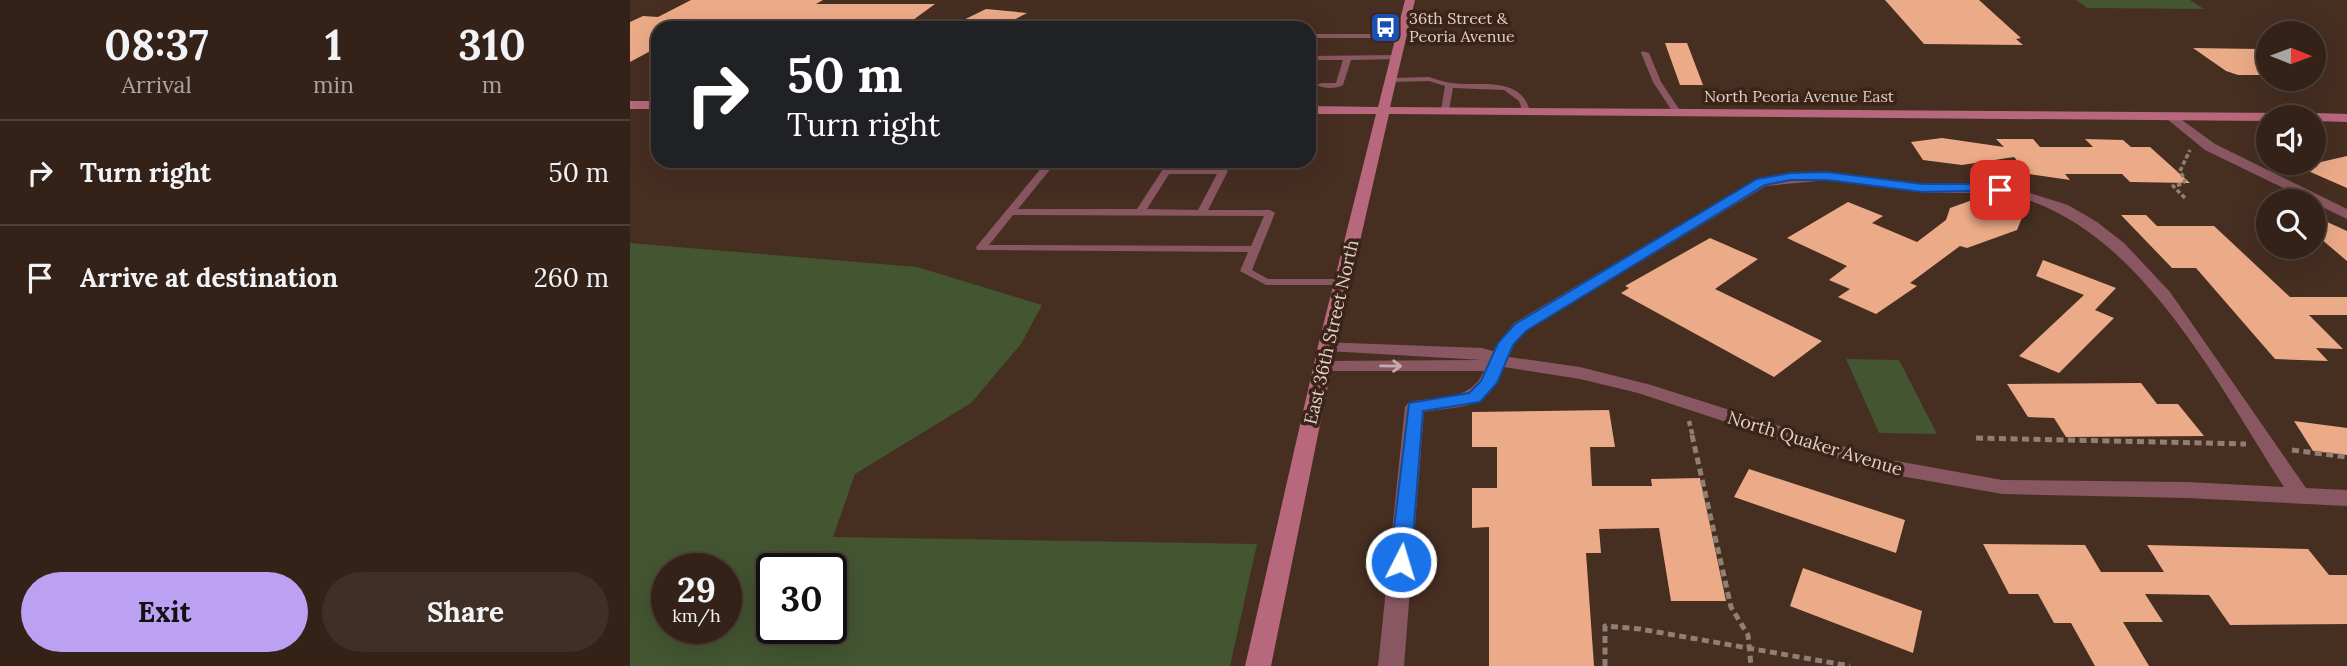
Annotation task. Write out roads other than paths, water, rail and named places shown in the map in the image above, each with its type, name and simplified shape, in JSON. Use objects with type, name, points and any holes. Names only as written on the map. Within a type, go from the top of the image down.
[{"type":"main road","name":"East 36th Street North","points":[[1258,666],[1325,356],[1410,0]]},
{"type":"main road","points":[[630,105],[651,105]]},
{"type":"main road","name":"North Peoria Avenue East","points":[[1316,110],[2256,117]]},
{"type":"main road","points":[[2326,117],[2347,118]]},
{"type":"street","points":[[2171,116],[2197,137],[2249,169],[2347,215]]},
{"type":"street","points":[[1391,666],[1415,407],[1474,398],[1488,383],[1506,343],[1520,327],[1762,182],[1791,177],[1827,176],[1922,188],[1968,187],[2033,197],[2064,208],[2093,225],[2125,251],[2150,278],[2197,341],[2299,494]]},
{"type":"street","name":"North Quaker Avenue","points":[[1325,356],[1477,367],[1499,361],[1580,373],[1644,389],[1878,465],[2003,487],[2299,494],[2347,498]]},
{"type":"lane","points":[[1316,36],[1401,36]]},
{"type":"lane","points":[[1645,52],[1657,82],[1677,113]]},
{"type":"lane","points":[[1321,85],[1339,85],[1348,57]]},
{"type":"lane","points":[[1316,58],[1396,57]]},
{"type":"lane","points":[[1391,80],[1429,79],[1449,85],[1507,88],[1523,100],[1526,111]]},
{"type":"lane","points":[[1445,110],[1449,85]]},
{"type":"lane","points":[[1046,168],[981,248],[1255,249]]},
{"type":"lane","points":[[1140,212],[1166,171],[1223,171],[1202,212]]},
{"type":"lane","points":[[1010,212],[1270,213],[1246,271],[1265,282],[1342,282]]},
{"type":"place","name":"36th Street & Peoria Avenue","points":[[1386,27]]}]
